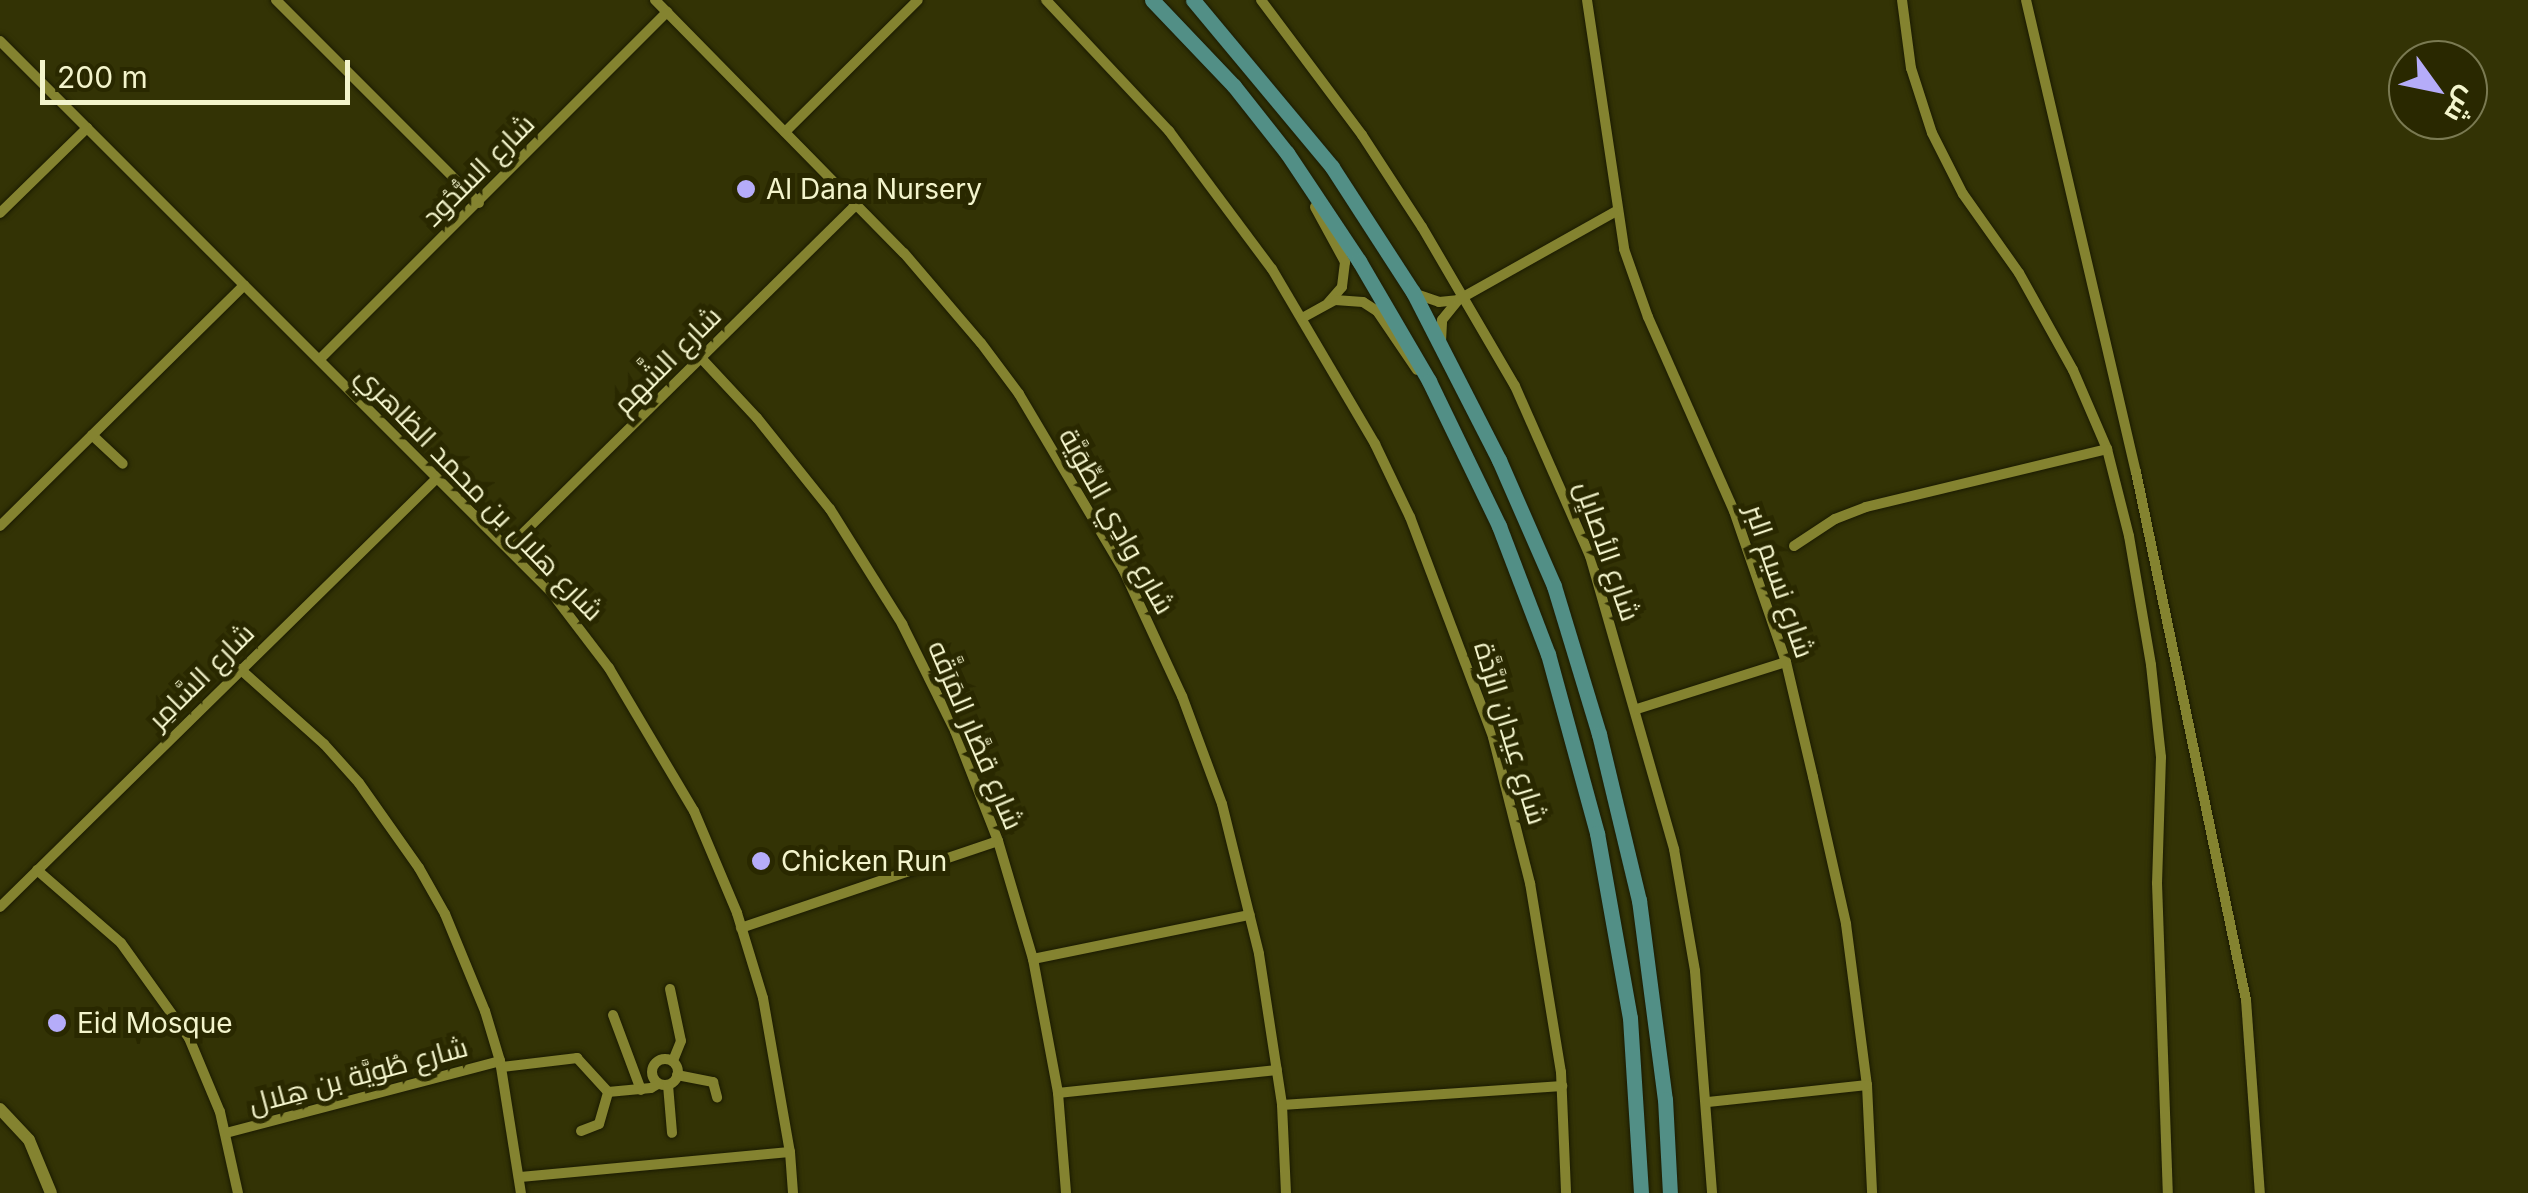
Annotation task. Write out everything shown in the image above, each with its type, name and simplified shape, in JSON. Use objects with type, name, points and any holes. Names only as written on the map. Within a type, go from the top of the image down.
[{"type":"main road","points":[[1152,0],[1234,86],[1287,153],[1359,261],[1429,381],[1499,526],[1570,729],[1597,833],[1630,1018],[1642,1193]]},
{"type":"main road","points":[[1193,0],[1332,167],[1413,292],[1500,460],[1554,586],[1604,752],[1635,881],[1656,1010],[1670,1193]]},
{"type":"street","points":[[276,0],[479,203]]},
{"type":"street","name":"شارع وادِي الطِّوَيَّة","points":[[656,0],[857,204],[981,343],[1019,394],[1095,516],[1182,696],[1222,804],[1250,915],[1282,1105],[1286,1193]]},
{"type":"street","points":[[786,132],[918,0]]},
{"type":"street","name":"شارع عِيدان الرَّدَّة","points":[[1046,0],[1169,131],[1304,317],[1410,518],[1483,706],[1530,883],[1562,1086],[1566,1193]]},
{"type":"street","name":"شارع الأصايِل","points":[[1261,0],[1362,135],[1515,386],[1590,556],[1677,866],[1695,970],[1712,1193]]},
{"type":"street","name":"شارع نسيم البر","points":[[1586,0],[1616,212],[1634,284],[1734,511],[1786,662],[1846,924],[1867,1085],[1872,1193]]},
{"type":"street","points":[[1902,0],[1914,79],[1941,154],[2057,337],[2107,449],[2134,560],[2160,738],[2156,872],[2168,1193]]},
{"type":"street","points":[[2026,0],[2136,472],[2246,1000],[2260,1193]]},
{"type":"street","name":"شارع السُّدُود","points":[[320,359],[667,12]]},
{"type":"street","name":"شارع هلال بن محمد الظاهري","points":[[0,41],[508,548],[572,617],[626,696],[694,812],[741,928],[763,998],[790,1152],[793,1193]]},
{"type":"street","points":[[0,212],[87,128]]},
{"type":"street","points":[[1287,153],[1294,174],[1345,262],[1342,287],[1328,302],[1304,317]]},
{"type":"street","name":"شارع الشَّهم","points":[[508,548],[857,204]]},
{"type":"street","points":[[1442,344],[1442,320],[1460,299],[1616,212]]},
{"type":"street","points":[[0,526],[244,286]]},
{"type":"street","points":[[1413,292],[1439,302],[1460,299]]},
{"type":"street","points":[[1328,302],[1349,298],[1370,305],[1412,365],[1429,381]]},
{"type":"street","name":"شارع قصَّار المَرَقَّه","points":[[700,358],[795,464],[878,582],[955,731],[998,841],[1033,960],[1058,1093],[1066,1193]]},
{"type":"street","points":[[92,434],[123,464]]},
{"type":"street","points":[[1794,546],[1835,519],[1866,507],[2107,449]]},
{"type":"street","name":"شارع السَّامِر","points":[[0,907],[436,478]]},
{"type":"street","points":[[1636,709],[1786,662]]},
{"type":"street","points":[[240,669],[324,744],[410,854],[467,962],[501,1064],[520,1193]]},
{"type":"street","points":[[741,928],[998,841]]},
{"type":"street","points":[[37,870],[121,943],[189,1038],[226,1133],[238,1193]]},
{"type":"street","points":[[1033,960],[1250,915]]},
{"type":"street","points":[[670,989],[681,1041],[673,1061],[677,1075]]},
{"type":"street","points":[[613,1016],[641,1090]]},
{"type":"street","name":"شارع طُويَّة بن هِلال","points":[[226,1133],[501,1064],[578,1058],[608,1092]]},
{"type":"street","points":[[672,1133],[663,1084],[652,1076],[656,1063],[673,1061]]},
{"type":"street","points":[[1058,1093],[1276,1070]]},
{"type":"street","points":[[581,1131],[600,1124],[608,1092],[641,1090],[677,1075],[714,1082],[717,1097]]},
{"type":"street","points":[[1708,1102],[1867,1085]]},
{"type":"street","points":[[1282,1105],[1562,1086]]},
{"type":"street","points":[[0,1109],[28,1140],[51,1193]]},
{"type":"street","points":[[520,1177],[790,1152]]},
{"type":"place","name":"Al Dana Nursery","points":[[746,189]]},
{"type":"place","name":"Chicken Run","points":[[761,861]]},
{"type":"place","name":"Eid Mosque","points":[[57,1023]]}]
